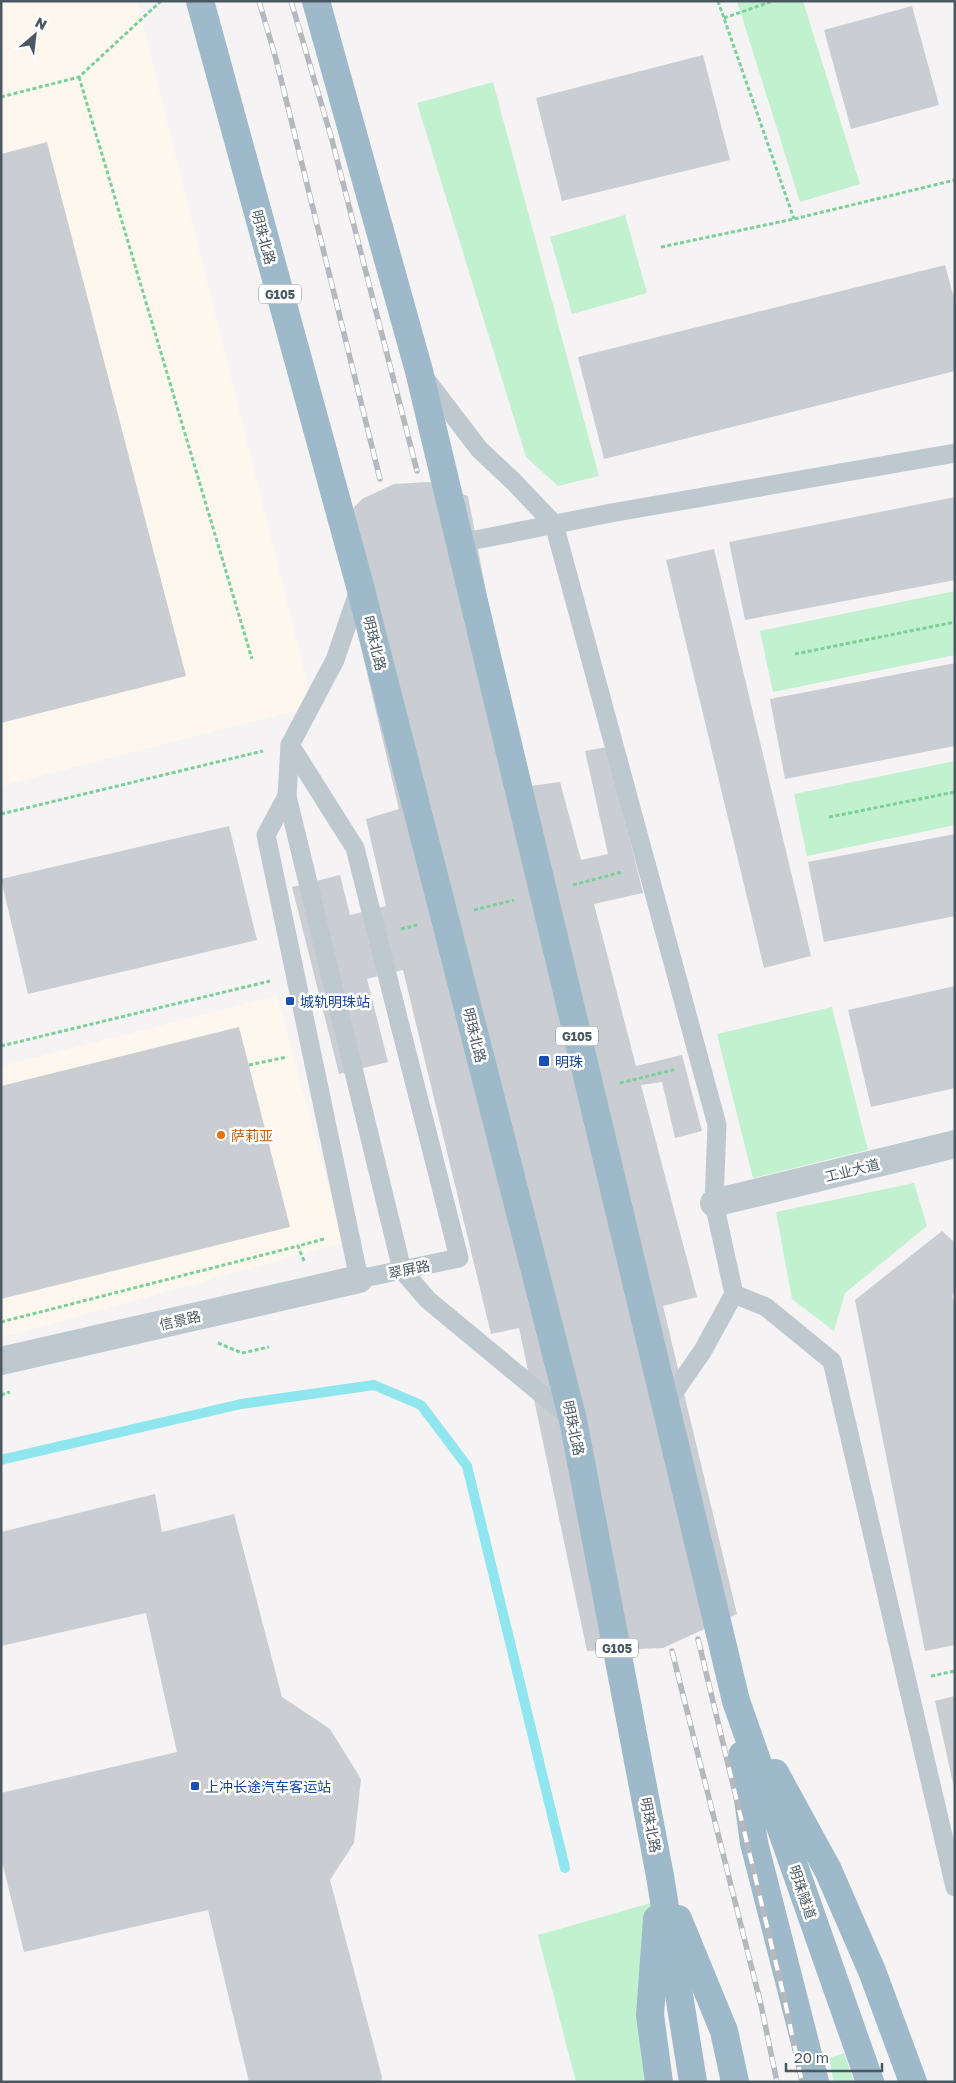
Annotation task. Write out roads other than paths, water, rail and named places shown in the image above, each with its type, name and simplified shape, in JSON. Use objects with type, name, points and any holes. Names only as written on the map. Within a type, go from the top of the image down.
[{"type":"highway","name":"明珠北路","points":[[200,1],[360,586],[573,1420],[660,1876],[693,2082]]},
{"type":"highway","name":"G105","points":[[316,1],[419,371],[736,1702]]},
{"type":"highway","points":[[736,1702],[754,1843],[815,2082]]},
{"type":"highway","points":[[736,1702],[828,1870],[872,1971],[913,2082]]},
{"type":"highway","name":"明珠隧道","points":[[736,1702],[870,2082]]},
{"type":"highway","points":[[659,2082],[650,2015],[660,1876]]},
{"type":"highway","points":[[660,1876],[724,2031],[734,2082]]},
{"type":"street","name":"工业大道","points":[[714,1203],[955,1144]]},
{"type":"street","name":"信景路","points":[[1,1361],[359,1280]]},
{"type":"lane","points":[[419,371],[479,449],[554,524],[718,1125],[714,1203],[734,1294],[702,1352],[665,1405]]},
{"type":"lane","points":[[460,543],[611,513],[955,453]]},
{"type":"lane","points":[[360,586],[335,660],[290,745],[287,796],[402,1270],[428,1300],[573,1420]]},
{"type":"lane","name":"翠屏路","points":[[290,745],[355,848],[459,1258],[359,1280]]},
{"type":"lane","points":[[287,796],[266,835],[359,1280]]},
{"type":"lane","points":[[734,1294],[766,1307],[832,1361],[955,1887]]},
{"type":"waterway","points":[[1,1460],[241,1404],[374,1385],[421,1405],[467,1466],[565,1868]]},
{"type":"railway","points":[[259,1],[276,59],[380,479]]},
{"type":"railway","points":[[291,1],[332,140],[417,471]]},
{"type":"railway","points":[[698,1639],[784,1997],[802,2082]]},
{"type":"railway","points":[[672,1651],[761,2005],[777,2082]]},
{"type":"place","name":"城轨明珠站","points":[[290,1001]]},
{"type":"place","name":"明珠","points":[[544,1061]]},
{"type":"place","name":"萨莉亚","points":[[221,1135]]},
{"type":"place","name":"上冲长途汽车客运站","points":[[195,1786]]}]
